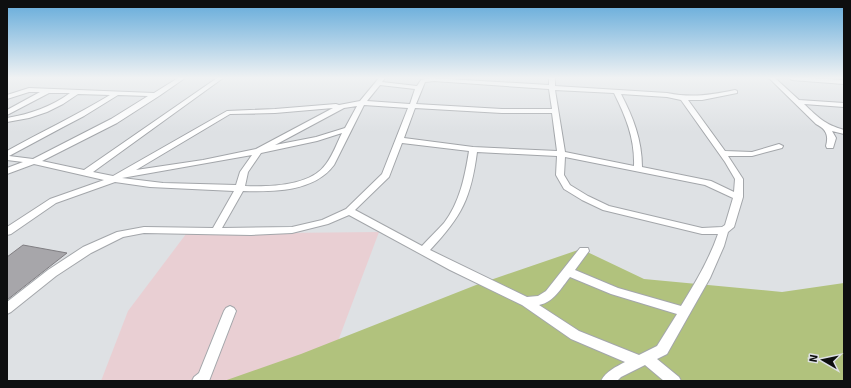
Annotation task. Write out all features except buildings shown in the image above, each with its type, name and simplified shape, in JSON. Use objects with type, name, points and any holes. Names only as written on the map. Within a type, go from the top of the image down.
[{"type":"street","points":[[7,113],[37,96]]},
{"type":"street","points":[[7,120],[38,115],[72,96]]},
{"type":"street","points":[[7,154],[60,125],[82,115],[112,96]]},
{"type":"street","points":[[7,171],[35,161],[114,121],[155,96]]},
{"type":"street","points":[[87,172],[194,96]]},
{"type":"street","points":[[7,158],[35,161],[155,185],[258,189],[292,185],[316,176],[330,165],[361,104],[368,96]]},
{"type":"street","points":[[7,309],[52,274],[87,250],[121,234],[144,230],[251,232],[292,230],[325,222],[349,211],[386,175],[417,96]]},
{"type":"street","points":[[553,96],[561,154],[560,175],[567,187],[606,208],[626,214],[702,230],[724,230]]},
{"type":"street","points":[[619,96],[626,109],[637,140],[638,168]]},
{"type":"street","points":[[676,96],[683,98],[702,98],[712,96]]},
{"type":"street","points":[[792,96],[827,127],[844,132]]},
{"type":"street","points":[[608,381],[616,373],[662,350],[704,278],[719,246],[724,230],[731,223],[738,197],[739,179],[723,153],[683,98]]},
{"type":"street","points":[[798,102],[844,105]]},
{"type":"street","points":[[7,232],[53,201],[118,177],[229,112],[275,111],[361,104],[509,112],[555,111]]},
{"type":"street","points":[[216,231],[240,188],[244,172],[258,151],[342,106]]},
{"type":"street","points":[[827,127],[832,138],[830,146]]},
{"type":"street","points":[[118,177],[203,162],[317,139],[349,129]]},
{"type":"street","points":[[400,140],[473,149],[561,154],[708,183],[738,197]]},
{"type":"street","points":[[723,153],[752,154],[779,146]]},
{"type":"street","points":[[424,250],[451,221],[458,209],[469,180],[473,149]]},
{"type":"street","points":[[349,211],[460,270],[526,302],[575,335],[642,360],[674,381]]},
{"type":"street","points":[[526,302],[541,300],[550,294],[584,251]]},
{"type":"street","points":[[568,272],[615,291],[684,312]]},
{"type":"street","points":[[199,381],[204,377],[230,311]]},
{"type":"shaded area","points":[[379,232],[323,381],[101,381],[128,311],[186,234]]},
{"type":"green space","points":[[581,249],[644,279],[782,292],[844,283],[844,381],[224,381],[301,354],[476,285]]}]
